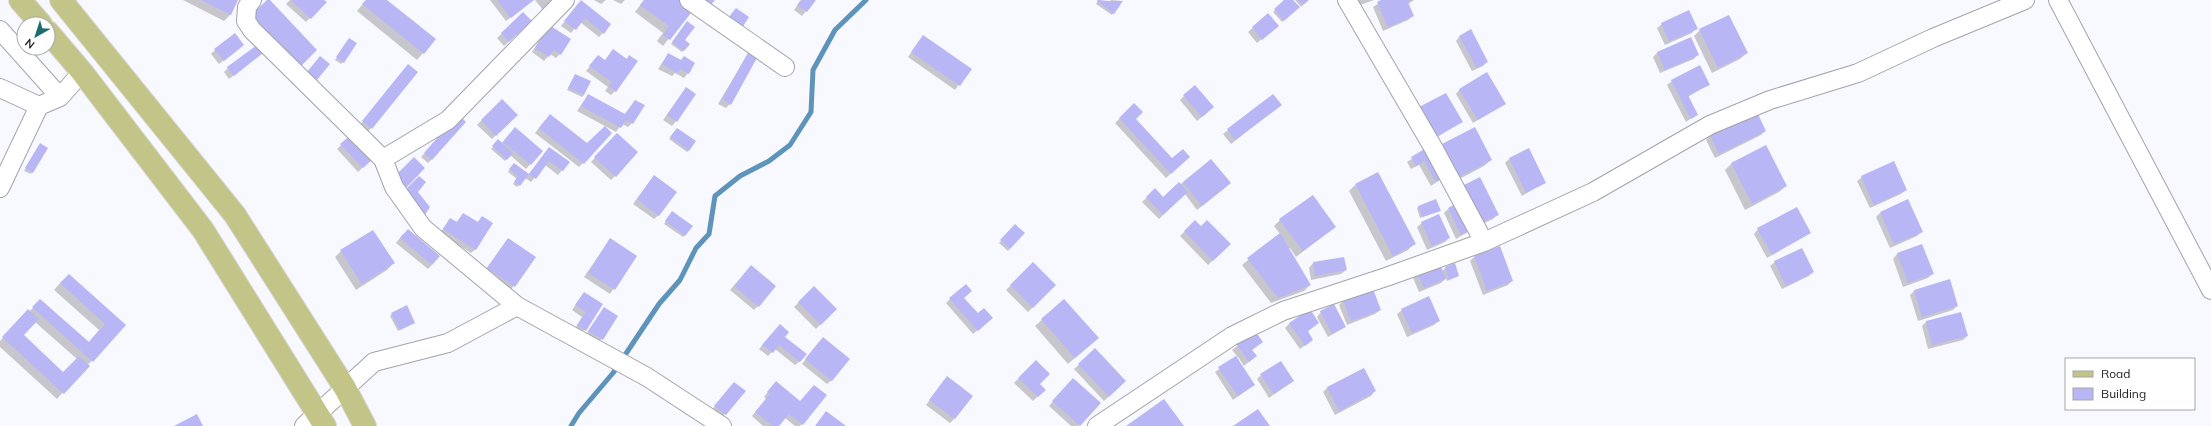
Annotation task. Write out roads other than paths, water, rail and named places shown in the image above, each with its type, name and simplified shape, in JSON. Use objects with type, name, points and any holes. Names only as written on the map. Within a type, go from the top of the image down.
[{"type":"main road","points":[[20,0],[34,16]]},
{"type":"main road","points":[[61,0],[235,215],[345,388],[365,426]]},
{"type":"main road","points":[[56,41],[82,72],[203,230],[316,422]]},
{"type":"street","points":[[252,0],[247,7],[246,21],[252,30],[383,159],[394,187],[423,228],[517,306],[647,377],[722,426]]},
{"type":"street","points":[[383,159],[448,120],[565,0]]},
{"type":"street","points":[[689,0],[785,67]]},
{"type":"street","points":[[1347,0],[1434,149],[1484,242]]},
{"type":"street","points":[[1097,426],[1232,336],[1283,311],[1386,277],[1484,242],[1593,192],[1710,125],[1770,100],[1858,72],[1933,38],[2025,0]]},
{"type":"street","points":[[2058,0],[2211,290]]},
{"type":"street","points":[[0,30],[60,97]]},
{"type":"street","points":[[0,188],[39,106],[60,97],[82,72]]},
{"type":"street","points":[[0,88],[39,106]]},
{"type":"street","points":[[316,422],[345,388],[374,362],[448,343],[517,306]]},
{"type":"waterway","points":[[571,426],[579,413],[613,373],[659,304],[680,280],[696,248],[709,234],[715,196],[740,176],[769,161],[790,145],[811,112],[813,70],[835,30],[866,0]]}]
